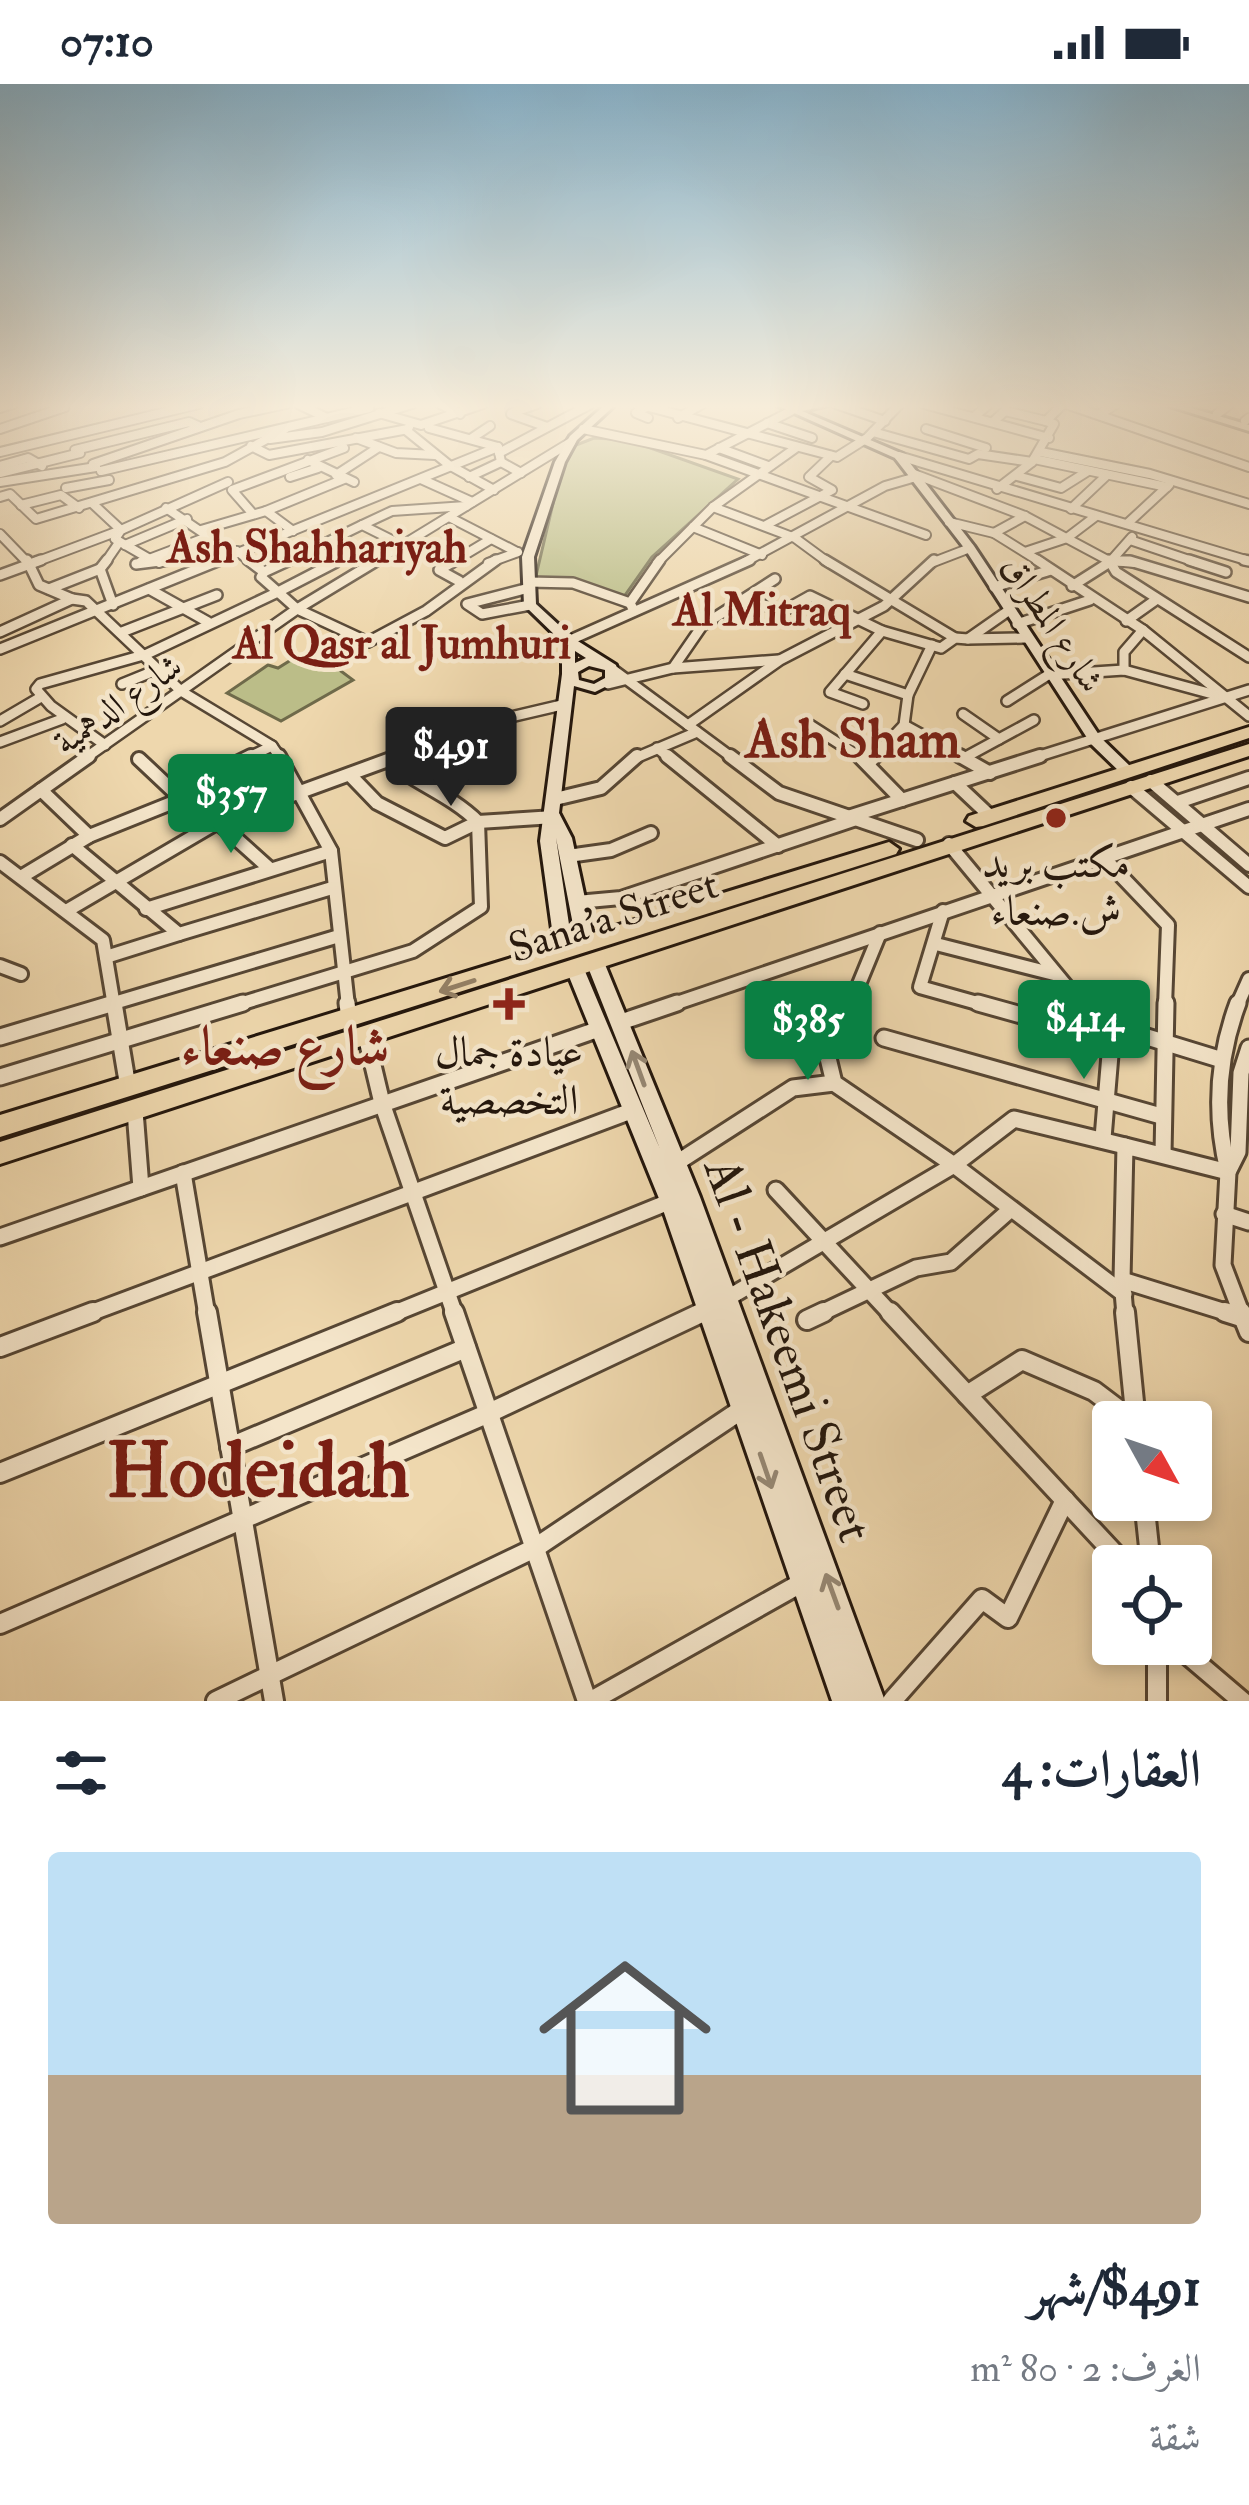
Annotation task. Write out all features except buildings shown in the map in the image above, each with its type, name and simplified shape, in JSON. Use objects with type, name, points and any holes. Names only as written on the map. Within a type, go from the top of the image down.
[{"type":"highway","name":"Sana'a Street","points":[[759,899],[949,844],[1137,780],[1249,732]]},
{"type":"highway","name":"Sana'a Street","points":[[0,1153],[135,1112],[358,1028],[759,899],[990,817],[1249,750]]},
{"type":"highway","name":"Sana'a Street","points":[[0,1126],[128,1087],[358,1028]]},
{"type":"highway","points":[[93,1125],[82,1113],[95,1097]]},
{"type":"highway","points":[[36,1142],[49,1126],[40,1114]]},
{"type":"street","points":[[0,482],[5,495],[37,519],[170,479]]},
{"type":"street","points":[[223,479],[232,484]]},
{"type":"street","points":[[0,575],[166,508],[253,479]]},
{"type":"street","points":[[121,530],[115,539],[148,558],[136,564],[176,554],[238,517],[266,511],[343,479]]},
{"type":"street","points":[[0,649],[420,479]]},
{"type":"street","points":[[422,479],[470,504]]},
{"type":"street","points":[[474,479],[494,490]]},
{"type":"street","name":"شارع الدهمية","points":[[0,819],[297,609],[511,479]]},
{"type":"street","points":[[555,479],[523,555],[530,605],[568,641],[635,681],[779,793],[917,841]]},
{"type":"street","points":[[632,607],[662,556],[747,479]]},
{"type":"street","points":[[777,479],[926,535]]},
{"type":"street","points":[[766,525],[832,485],[816,479]]},
{"type":"street","points":[[568,641],[632,607],[795,538],[900,479]]},
{"type":"street","name":"شارع المطراق","points":[[923,479],[1048,674],[1096,741],[1137,780]]},
{"type":"street","points":[[936,479],[1025,516],[1112,561],[1249,597]]},
{"type":"street","points":[[952,479],[1127,523],[1249,561]]},
{"type":"street","points":[[979,497],[1011,479]]},
{"type":"street","points":[[1030,479],[1061,488],[1075,479]]},
{"type":"street","points":[[1071,509],[1103,479]]},
{"type":"street","points":[[1134,479],[1170,484]]},
{"type":"street","points":[[1147,479],[1249,508]]},
{"type":"street","points":[[67,488],[109,480],[125,492]]},
{"type":"street","points":[[232,484],[253,514]]},
{"type":"street","points":[[1127,523],[1170,484]]},
{"type":"street","points":[[21,506],[61,495],[79,508]]},
{"type":"street","points":[[1008,509],[1024,497]]},
{"type":"street","points":[[92,503],[121,530]]},
{"type":"street","points":[[470,504],[392,511],[261,577],[297,609],[368,642],[426,611],[459,581],[523,555]]},
{"type":"street","points":[[713,507],[795,538],[888,602],[955,638],[1025,638]]},
{"type":"street","points":[[166,508],[264,572]]},
{"type":"street","points":[[266,511],[294,531]]},
{"type":"street","points":[[994,533],[1025,516]]},
{"type":"street","points":[[1025,552],[1067,538],[1096,516]]},
{"type":"street","points":[[238,517],[255,544]]},
{"type":"street","points":[[449,517],[523,555]]},
{"type":"street","points":[[49,589],[100,568],[122,545],[187,519]]},
{"type":"street","points":[[949,522],[994,533],[1025,552],[1090,600],[1143,630],[1249,716]]},
{"type":"street","points":[[362,525],[402,544]]},
{"type":"street","points":[[692,526],[762,554]]},
{"type":"street","points":[[1072,586],[1112,561],[1141,527]]},
{"type":"street","points":[[0,534],[31,566],[39,585],[100,610],[181,691],[272,746],[302,788],[331,851],[344,975],[358,1028],[589,1701],[803,1582]]},
{"type":"street","points":[[176,554],[207,537]]},
{"type":"street","points":[[145,538],[200,567]]},
{"type":"street","points":[[459,581],[439,569],[491,539]]},
{"type":"street","points":[[1130,540],[1226,572]]},
{"type":"street","points":[[350,775],[377,803],[445,838],[478,822],[554,808],[601,788],[637,756],[693,729],[780,660],[888,602],[937,557],[970,548]]},
{"type":"street","points":[[1217,587],[1235,556]]},
{"type":"street","points":[[1112,561],[1116,572],[1249,657]]},
{"type":"street","points":[[105,745],[83,724],[62,718],[36,688],[147,654],[336,562]]},
{"type":"street","points":[[100,568],[113,605]]},
{"type":"street","points":[[994,587],[1051,570]]},
{"type":"street","points":[[673,668],[702,626],[748,601],[775,579]]},
{"type":"street","points":[[530,605],[482,614],[467,604],[529,585],[573,583],[632,607]]},
{"type":"street","points":[[149,589],[208,622]]},
{"type":"street","points":[[122,632],[217,596]]},
{"type":"street","points":[[748,601],[785,610],[810,596],[882,631],[941,648],[955,638]]},
{"type":"street","points":[[1126,621],[1157,598]]},
{"type":"street","points":[[0,632],[73,599]]},
{"type":"street","points":[[1017,625],[1090,600]]},
{"type":"street","points":[[968,639],[994,615],[1009,611]]},
{"type":"street","points":[[1124,670],[1124,652],[1143,630]]},
{"type":"street","points":[[863,704],[830,692],[882,631]]},
{"type":"street","points":[[568,641],[569,674],[548,841],[580,957]]},
{"type":"street","points":[[868,764],[904,725],[908,695],[932,645]]},
{"type":"street","points":[[569,674],[579,686],[605,685],[673,668],[780,660]]},
{"type":"street","points":[[569,674],[580,664],[609,666]]},
{"type":"street","points":[[68,910],[218,822],[502,719],[566,704],[605,685],[614,676],[609,666]]},
{"type":"street","points":[[122,684],[159,668]]},
{"type":"street","points":[[1006,701],[1048,674],[1124,670],[1223,698]]},
{"type":"street","points":[[845,674],[908,695]]},
{"type":"street","points":[[578,902],[621,898],[902,800],[1249,690]]},
{"type":"street","points":[[0,721],[41,697]]},
{"type":"street","points":[[963,713],[999,739]]},
{"type":"street","points":[[0,742],[62,718]]},
{"type":"street","points":[[964,758],[1034,720]]},
{"type":"street","points":[[811,725],[868,764],[902,800]]},
{"type":"street","points":[[904,725],[990,773]]},
{"type":"street","points":[[21,877],[72,844],[186,794],[272,746]]},
{"type":"street","points":[[657,748],[778,846]]},
{"type":"street","points":[[139,759],[270,869]]},
{"type":"street","points":[[0,1077],[413,951],[481,908],[478,822],[458,802],[425,790],[388,761]]},
{"type":"street","points":[[1178,802],[1249,778]]},
{"type":"street","points":[[1137,780],[1178,802],[1249,865]]},
{"type":"street","points":[[1137,780],[1184,831],[1249,887]]},
{"type":"street","points":[[956,783],[990,817]]},
{"type":"street","points":[[41,790],[89,836]]},
{"type":"street","points":[[554,808],[578,902],[580,957]]},
{"type":"street","points":[[0,1237],[1249,809]]},
{"type":"street","points":[[568,856],[611,850],[651,833]]},
{"type":"street","points":[[72,844],[113,884],[178,934]]},
{"type":"street","points":[[949,844],[1095,1021],[1112,1031],[1219,1059]]},
{"type":"street","points":[[146,909],[331,851]]},
{"type":"street","points":[[1104,858],[1168,926],[1171,958],[1161,1045],[1163,1154]]},
{"type":"street","points":[[0,862],[103,940],[128,1087]]},
{"type":"street","points":[[106,957],[332,888]]},
{"type":"street","points":[[943,911],[920,987],[1057,1025],[1095,1021]]},
{"type":"street","points":[[834,1083],[828,1058],[880,933]]},
{"type":"street","points":[[0,1037],[339,936]]},
{"type":"street","points":[[936,944],[1055,974]]},
{"type":"street","name":"Al - Hakeemi Street","points":[[580,957],[675,1164],[745,1408],[846,1701]]},
{"type":"street","points":[[0,966],[21,974]]},
{"type":"street","points":[[1228,1172],[1220,1147],[1219,1059],[1249,979]]},
{"type":"street","name":"Al - Hakeemi Street","points":[[610,1026],[632,1111],[718,1304],[872,1701]]},
{"type":"street","points":[[1103,1138],[1112,1031]]},
{"type":"street","points":[[884,1038],[1161,1116]]},
{"type":"street","points":[[1246,1325],[1223,1265],[1228,1172],[1238,1152],[1241,1073],[1249,1048]]},
{"type":"street","points":[[675,1164],[793,1088],[834,1083],[1123,1287],[1246,1325]]},
{"type":"street","points":[[0,1347],[632,1111]]},
{"type":"street","points":[[135,1112],[141,1188]]},
{"type":"street","points":[[0,1624],[488,1413],[718,1304],[827,1244],[954,1165],[1014,1119],[1228,1172]]},
{"type":"street","points":[[1125,1146],[1123,1287],[1134,1401]]},
{"type":"street","points":[[183,1173],[274,1701]]},
{"type":"street","points":[[776,1190],[1107,1545]]},
{"type":"street","points":[[0,1474],[671,1201]]},
{"type":"street","points":[[808,1320],[916,1268],[952,1262],[1011,1209]]},
{"type":"street","points":[[1224,1214],[1249,1222]]},
{"type":"street","points":[[230,1447],[466,1348]]},
{"type":"street","points":[[967,1395],[1022,1360],[1108,1401]]},
{"type":"street","points":[[216,1701],[535,1548],[745,1408]]},
{"type":"street","points":[[892,1701],[982,1599],[1007,1618],[1065,1500]]},
{"type":"street","points":[[1157,1665],[1157,1701]]},
{"type":"street","points":[[1200,1665],[1242,1701]]},
{"type":"green space","points":[[559,479],[737,479],[652,557],[623,598],[574,584],[535,580]]},
{"type":"green space","points":[[299,655],[308,661],[322,657],[353,680],[281,721],[227,693],[268,665],[278,668]]},
{"type":"place","name":"مكتب بريد ش.صنعاء","points":[[1056,818]]},
{"type":"place","name":"عيادة جمال التخصصية","points":[[509,1004]]},
{"type":"district","name":"Ash Shahhariyah","points":[[317,546]]},
{"type":"district","name":"Al Mitraq","points":[[762,609]]},
{"type":"district","name":"Al Qasr al Jumhuri","points":[[402,642]]},
{"type":"district","name":"Ash Sham","points":[[853,738]]},
{"type":"district","name":"شارع صنعاء","points":[[285,1045]]},
{"type":"district","name":"Hodeidah","points":[[258,1469]]}]
